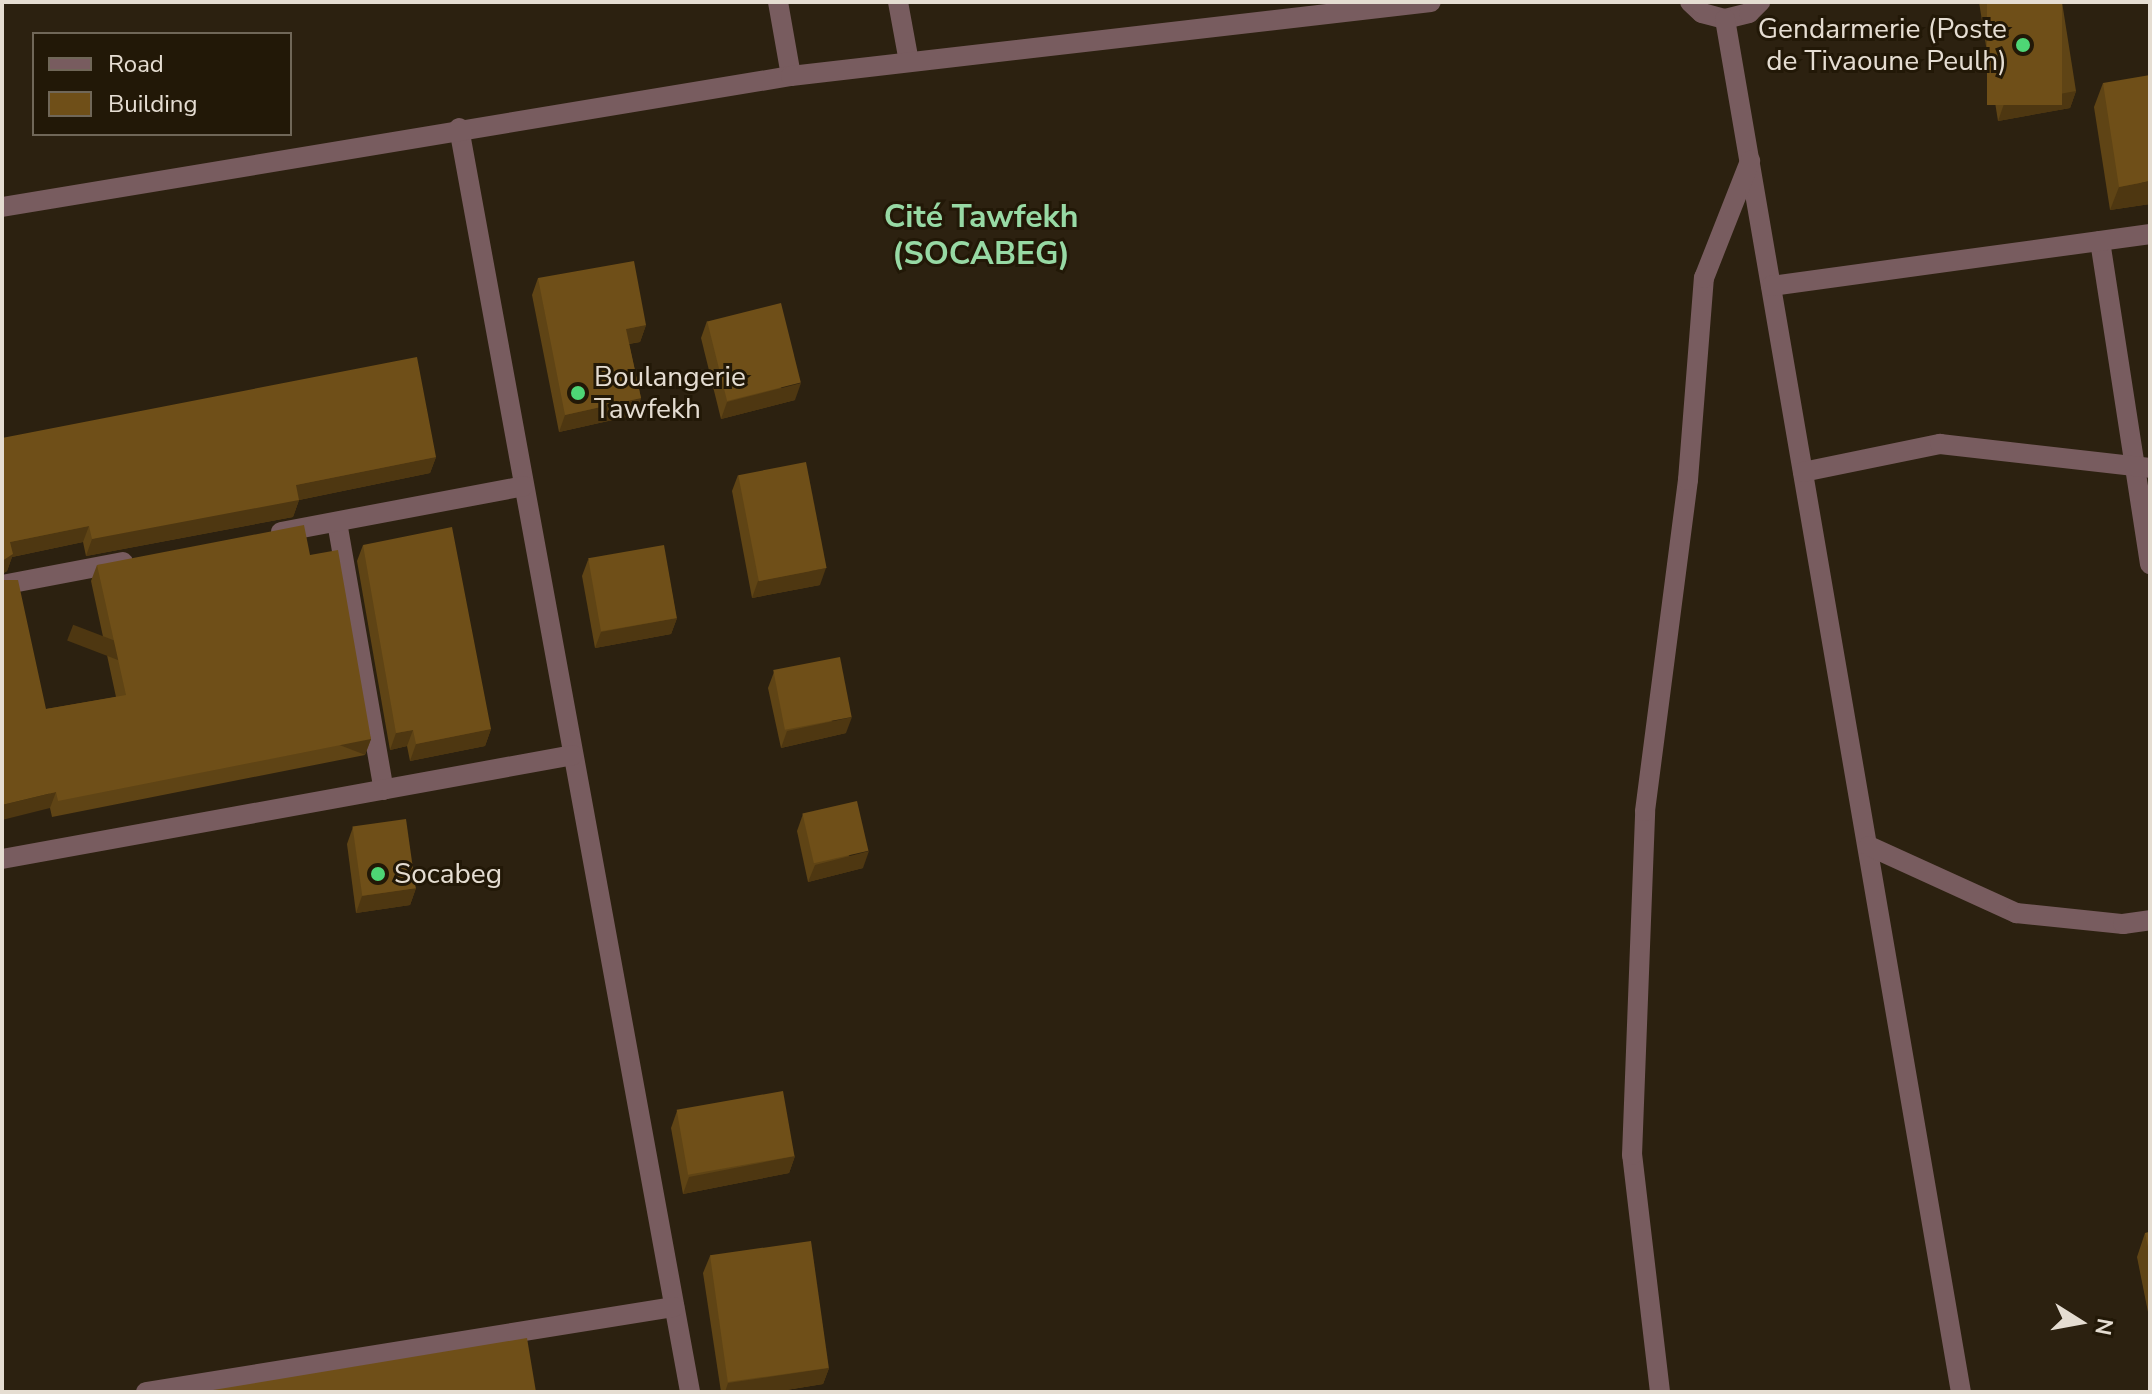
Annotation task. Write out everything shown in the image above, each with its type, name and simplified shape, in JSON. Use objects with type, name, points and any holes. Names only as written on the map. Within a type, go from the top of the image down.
[{"type":"street","points":[[778,2],[791,76]]},
{"type":"street","points":[[898,2],[909,62]]},
{"type":"street","points":[[2,207],[459,128],[791,76],[1431,2]]},
{"type":"street","points":[[1690,2],[1702,13],[1725,19],[1749,13],[1760,2]]},
{"type":"street","points":[[1725,19],[1961,1392]]},
{"type":"street","points":[[459,128],[690,1392]]},
{"type":"street","points":[[1660,1392],[1632,1155],[1645,811],[1688,480],[1704,278],[1750,161]]},
{"type":"street","points":[[1771,286],[2150,234]]},
{"type":"street","points":[[2100,241],[2142,467],[2150,564]]},
{"type":"street","points":[[1803,472],[1940,444],[2142,467]]},
{"type":"street","points":[[261,536],[524,486]]},
{"type":"street","points":[[337,522],[384,790]]},
{"type":"street","points":[[2,585],[139,559]]},
{"type":"street","points":[[2,859],[573,755]]},
{"type":"street","points":[[1869,846],[2016,913],[2123,924],[2150,920]]},
{"type":"street","points":[[146,1392],[674,1307]]},
{"type":"building","points":[[1987,2],[2062,2],[2062,105],[1987,105]]},
{"type":"building","points":[[2150,75],[2150,181],[2119,187],[2103,83]]},
{"type":"building","points":[[634,261],[646,325],[626,329],[641,398],[565,415],[538,278]]},
{"type":"building","points":[[781,303],[801,383],[727,401],[707,321]]},
{"type":"building","points":[[417,357],[436,457],[296,485],[299,500],[92,539],[89,526],[10,542],[13,554],[2,561],[2,438]]},
{"type":"building","points":[[806,462],[827,568],[759,581],[738,475]]},
{"type":"building","points":[[304,525],[310,555],[338,550],[371,739],[58,801],[56,792],[2,805],[2,578],[18,580],[46,709],[126,695],[97,565]]},
{"type":"building","points":[[452,527],[491,729],[416,744],[413,730],[396,733],[363,545]]},
{"type":"building","points":[[664,545],[677,618],[601,631],[588,558]]},
{"type":"building","points":[[840,657],[852,717],[785,730],[773,670]]},
{"type":"building","points":[[857,801],[868,851],[814,863],[802,814]]},
{"type":"building","name":"Socabeg","points":[[406,819],[416,888],[362,896],[353,827]]},
{"type":"building","points":[[783,1091],[794,1156],[688,1175],[677,1110]]},
{"type":"building","points":[[2150,1232],[2150,1256],[2145,1233]]},
{"type":"building","points":[[811,1241],[829,1368],[728,1382],[710,1255]]},
{"type":"building","points":[[527,1338],[536,1392],[201,1392]]},
{"type":"place","name":"Gendarmerie (Poste de Tivaoune Peulh)","points":[[2023,45]]},
{"type":"place","name":"Boulangerie Tawfekh","points":[[578,393]]},
{"type":"place","name":"Socabeg","points":[[378,874]]},
{"type":"district","name":"Cité Tawfekh (SOCABEG)","points":[[981,236]]}]
